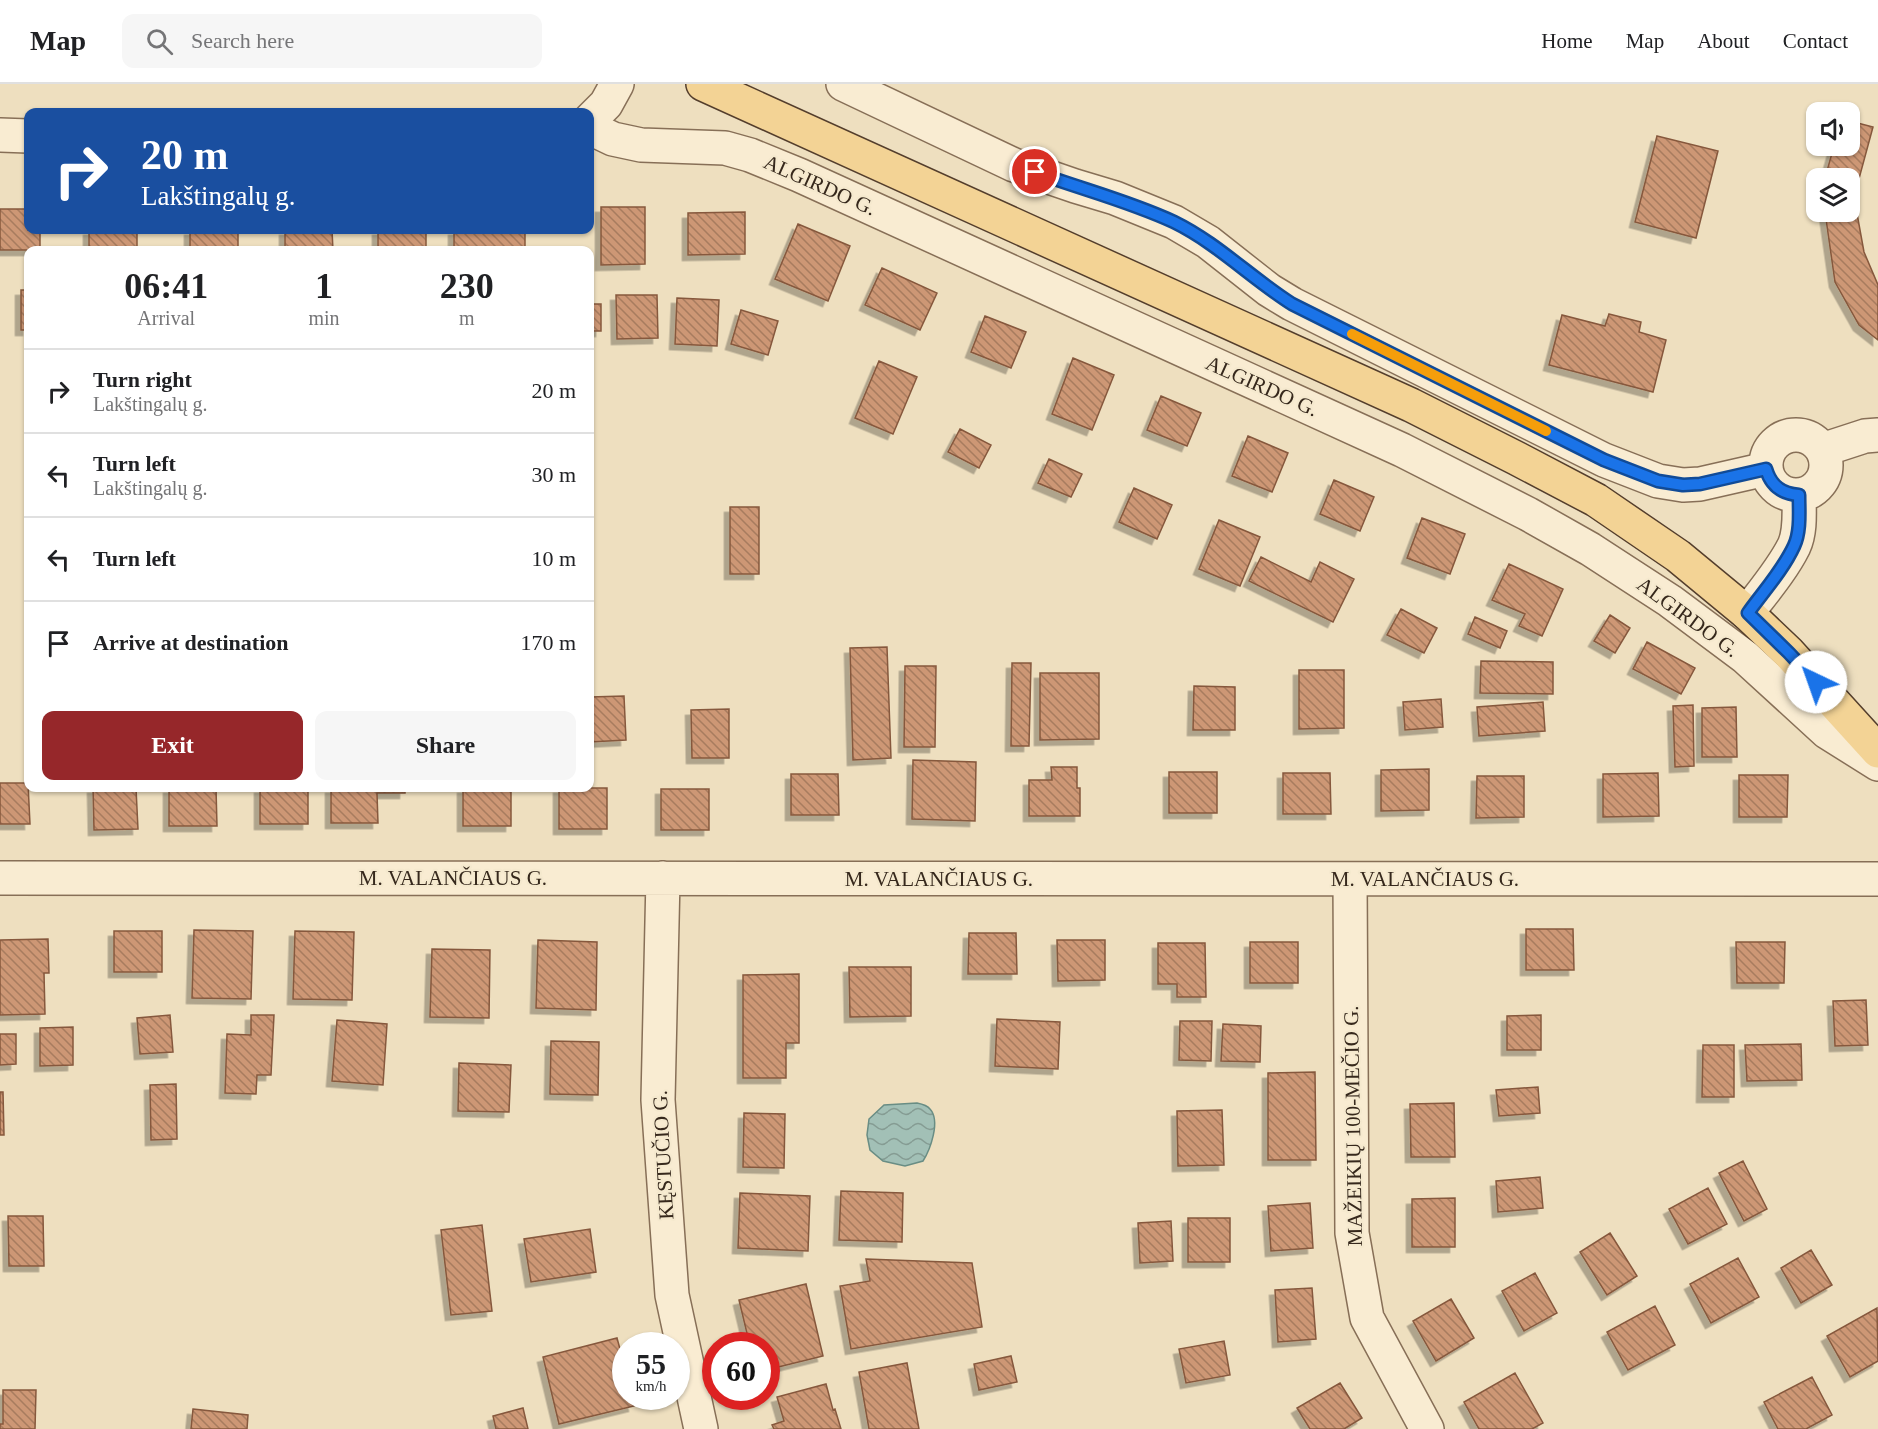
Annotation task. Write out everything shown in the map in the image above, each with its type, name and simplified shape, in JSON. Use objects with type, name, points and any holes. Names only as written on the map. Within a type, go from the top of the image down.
[{"type":"main road","name":"ALGIRDO G.","points":[[703,84],[1411,405],[1596,500],[1678,556],[1748,613],[1789,653],[1878,751]]},
{"type":"street","points":[[594,116],[606,104],[617,84]]},
{"type":"street","points":[[843,84],[1014,165],[1115,198],[1174,222],[1208,242],[1269,290],[1292,304],[1604,460],[1658,481],[1683,485],[1700,484],[1766,469]]},
{"type":"street","name":"ALGIRDO G.","points":[[594,130],[613,139],[641,145],[724,148],[750,155],[810,180],[1402,450],[1528,514],[1590,549],[1670,601],[1744,657],[1827,732],[1878,764]]},
{"type":"street","points":[[0,135],[24,136]]},
{"type":"street","points":[[1793,435],[1804,436],[1814,441],[1822,450],[1825,469],[1822,478],[1817,486],[1808,492],[1799,495],[1790,494],[1774,486],[1768,478],[1766,460],[1769,451],[1782,438],[1793,435]]},
{"type":"street","points":[[1822,450],[1865,436],[1878,435]]},
{"type":"street","points":[[1748,613],[1794,545],[1799,523],[1799,495]]},
{"type":"street","name":"M. VALANČIAUS G.","points":[[0,878],[1878,879]]},
{"type":"street","name":"KĘSTUČIO G.","points":[[663,878],[659,1111],[672,1295],[701,1429]]},
{"type":"street","name":"MAŽEIKIŲ 100-MEČIO G.","points":[[1350,879],[1352,1233],[1367,1318],[1427,1429]]},
{"type":"water","points":[[917,1103],[929,1108],[935,1121],[929,1150],[923,1161],[905,1166],[883,1161],[870,1150],[867,1135],[869,1119],[884,1105]]},
{"type":"building","points":[[1860,124],[1873,127],[1860,175],[1860,168],[1828,168],[1831,156],[1860,156]]},
{"type":"building","points":[[1657,136],[1718,151],[1696,238],[1635,222]]},
{"type":"building","points":[[601,207],[645,207],[645,264],[601,265]]},
{"type":"building","points":[[0,209],[24,209],[24,234],[40,234],[40,246],[24,246],[24,250],[0,250]]},
{"type":"building","points":[[745,212],[745,254],[688,255],[688,213]]},
{"type":"building","points":[[1826,222],[1859,222],[1864,252],[1878,285],[1878,340],[1859,325],[1835,282]]},
{"type":"building","points":[[798,224],[850,246],[828,301],[775,279]]},
{"type":"building","points":[[89,234],[137,234],[137,246],[89,246]]},
{"type":"building","points":[[190,234],[238,234],[238,246],[190,246]]},
{"type":"building","points":[[285,234],[332,234],[333,246],[285,246]]},
{"type":"building","points":[[378,234],[426,234],[426,246],[378,246]]},
{"type":"building","points":[[454,234],[525,234],[525,246],[454,246]]},
{"type":"building","points":[[882,268],[937,293],[920,330],[865,305]]},
{"type":"building","points":[[21,290],[24,290],[24,330],[21,330]]},
{"type":"building","points":[[616,295],[657,295],[658,338],[617,339]]},
{"type":"building","points":[[677,298],[719,300],[717,346],[675,344]]},
{"type":"building","points":[[594,304],[601,304],[601,331],[594,331]]},
{"type":"building","points":[[741,310],[778,321],[768,355],[731,344]]},
{"type":"building","points":[[1609,314],[1641,322],[1639,332],[1666,340],[1653,392],[1549,365],[1562,315],[1605,326]]},
{"type":"building","points":[[985,316],[1026,332],[1011,368],[971,352]]},
{"type":"building","points":[[1073,358],[1114,375],[1092,430],[1052,414]]},
{"type":"building","points":[[879,361],[917,377],[893,434],[855,418]]},
{"type":"building","points":[[1161,396],[1201,413],[1187,446],[1147,430]]},
{"type":"building","points":[[960,429],[991,445],[979,468],[948,452]]},
{"type":"building","points":[[1248,436],[1288,453],[1272,492],[1232,476]]},
{"type":"building","points":[[1049,459],[1082,474],[1071,497],[1038,483]]},
{"type":"building","points":[[1334,480],[1374,497],[1360,531],[1320,514]]},
{"type":"building","points":[[1134,488],[1172,505],[1157,539],[1119,522]]},
{"type":"building","points":[[730,507],[759,507],[759,574],[730,574]]},
{"type":"building","points":[[1422,518],[1465,534],[1450,574],[1407,558]]},
{"type":"building","points":[[1219,520],[1260,537],[1240,586],[1199,569]]},
{"type":"building","points":[[1261,557],[1311,582],[1320,562],[1354,579],[1333,622],[1249,581]]},
{"type":"building","points":[[1509,564],[1563,589],[1542,636],[1519,626],[1525,614],[1492,600]]},
{"type":"building","points":[[1401,609],[1437,628],[1424,653],[1387,635]]},
{"type":"building","points":[[1610,615],[1630,628],[1615,653],[1594,641]]},
{"type":"building","points":[[1475,617],[1507,631],[1500,648],[1468,634]]},
{"type":"building","points":[[1647,642],[1695,668],[1681,694],[1633,669]]},
{"type":"building","points":[[887,647],[891,758],[853,760],[850,648]]},
{"type":"building","points":[[1481,661],[1553,662],[1553,694],[1480,693]]},
{"type":"building","points":[[1012,663],[1031,663],[1029,746],[1011,746]]},
{"type":"building","points":[[905,666],[936,666],[935,747],[904,747]]},
{"type":"building","points":[[1299,670],[1344,670],[1344,728],[1299,729]]},
{"type":"building","points":[[1040,673],[1099,673],[1099,739],[1040,740]]},
{"type":"building","points":[[1194,686],[1235,687],[1235,730],[1193,730]]},
{"type":"building","points":[[624,696],[626,740],[594,742],[594,697]]},
{"type":"building","points":[[1441,699],[1443,727],[1405,730],[1403,702]]},
{"type":"building","points":[[1543,702],[1545,731],[1479,736],[1477,707]]},
{"type":"building","points":[[1693,705],[1694,766],[1675,767],[1673,706]]},
{"type":"building","points":[[1736,707],[1737,757],[1702,757],[1702,708]]},
{"type":"building","points":[[729,709],[729,758],[692,758],[691,710]]},
{"type":"building","points":[[913,760],[976,762],[975,821],[912,819]]},
{"type":"building","points":[[1051,767],[1077,767],[1080,816],[1029,816],[1029,780],[1052,780]]},
{"type":"building","points":[[1429,769],[1429,810],[1381,811],[1381,770]]},
{"type":"building","points":[[1169,772],[1217,772],[1217,813],[1169,813]]},
{"type":"building","points":[[1283,773],[1330,773],[1331,814],[1283,814]]},
{"type":"building","points":[[1658,773],[1659,816],[1603,817],[1603,774]]},
{"type":"building","points":[[791,774],[838,774],[839,815],[791,815]]},
{"type":"building","points":[[1739,775],[1788,775],[1787,817],[1739,817]]},
{"type":"building","points":[[1477,776],[1524,776],[1524,817],[1476,818]]},
{"type":"building","points":[[0,783],[24,783],[24,792],[28,792],[30,824],[0,824]]},
{"type":"building","points":[[594,788],[607,788],[607,829],[559,829],[559,792],[594,792]]},
{"type":"building","points":[[661,789],[709,789],[709,830],[661,830]]},
{"type":"building","points":[[93,792],[136,792],[138,829],[94,830]]},
{"type":"building","points":[[169,792],[216,792],[217,826],[169,826]]},
{"type":"building","points":[[260,792],[308,792],[308,824],[260,824]]},
{"type":"building","points":[[331,792],[405,792],[377,793],[378,823],[331,823]]},
{"type":"building","points":[[463,792],[511,792],[511,826],[463,826]]},
{"type":"building","points":[[1526,929],[1573,929],[1574,970],[1526,970]]},
{"type":"building","points":[[194,930],[253,931],[251,999],[192,998]]},
{"type":"building","points":[[114,931],[162,931],[162,972],[114,972]]},
{"type":"building","points":[[295,931],[354,932],[352,1000],[293,999]]},
{"type":"building","points":[[969,933],[1016,933],[1017,974],[968,974]]},
{"type":"building","points":[[48,939],[49,973],[44,973],[45,1014],[0,1015],[0,940]]},
{"type":"building","points":[[538,940],[597,942],[596,1010],[536,1008]]},
{"type":"building","points":[[1057,940],[1105,940],[1105,980],[1058,981]]},
{"type":"building","points":[[1250,942],[1298,942],[1298,983],[1250,983]]},
{"type":"building","points":[[1736,942],[1785,942],[1784,983],[1737,983]]},
{"type":"building","points":[[1158,943],[1205,943],[1206,997],[1177,997],[1177,984],[1158,984]]},
{"type":"building","points":[[432,949],[490,950],[489,1018],[430,1017]]},
{"type":"building","points":[[849,967],[911,967],[911,1016],[850,1017]]},
{"type":"building","points":[[799,974],[799,1043],[786,1043],[786,1078],[743,1078],[743,975]]},
{"type":"building","points":[[1866,1000],[1868,1045],[1835,1046],[1833,1001]]},
{"type":"building","points":[[170,1015],[173,1052],[140,1054],[137,1018]]},
{"type":"building","points":[[251,1015],[274,1015],[271,1075],[257,1075],[256,1094],[225,1093],[227,1034],[251,1035]]},
{"type":"building","points":[[1541,1015],[1541,1050],[1507,1050],[1507,1016]]},
{"type":"building","points":[[997,1019],[1060,1022],[1058,1069],[995,1066]]},
{"type":"building","points":[[337,1020],[387,1024],[383,1085],[332,1081]]},
{"type":"building","points":[[1180,1021],[1212,1021],[1211,1061],[1179,1060]]},
{"type":"building","points":[[1223,1024],[1261,1026],[1260,1062],[1221,1061]]},
{"type":"building","points":[[73,1027],[73,1065],[40,1066],[40,1028]]},
{"type":"building","points":[[0,1034],[16,1034],[16,1064],[0,1065]]},
{"type":"building","points":[[551,1041],[599,1042],[598,1095],[550,1094]]},
{"type":"building","points":[[1801,1044],[1802,1080],[1747,1081],[1745,1045]]},
{"type":"building","points":[[1703,1045],[1734,1045],[1734,1097],[1702,1097]]},
{"type":"building","points":[[459,1063],[511,1065],[509,1112],[458,1111]]},
{"type":"building","points":[[1315,1072],[1316,1160],[1268,1160],[1268,1073]]},
{"type":"building","points":[[176,1084],[177,1139],[151,1140],[150,1085]]},
{"type":"building","points":[[1538,1087],[1540,1113],[1499,1116],[1496,1090]]},
{"type":"building","points":[[0,1092],[3,1092],[4,1135],[0,1135]]},
{"type":"building","points":[[1454,1103],[1455,1157],[1411,1157],[1410,1104]]},
{"type":"building","points":[[1222,1110],[1224,1165],[1178,1166],[1177,1111]]},
{"type":"building","points":[[744,1113],[785,1114],[784,1168],[743,1167]]},
{"type":"building","points":[[1743,1161],[1767,1209],[1744,1221],[1719,1173]]},
{"type":"building","points":[[1540,1177],[1543,1208],[1498,1212],[1496,1181]]},
{"type":"building","points":[[1708,1188],[1727,1224],[1688,1244],[1669,1209]]},
{"type":"building","points":[[841,1191],[903,1193],[902,1242],[839,1240]]},
{"type":"building","points":[[740,1193],[810,1196],[808,1251],[738,1248]]},
{"type":"building","points":[[1455,1198],[1455,1247],[1412,1247],[1412,1199]]},
{"type":"building","points":[[1310,1203],[1313,1248],[1271,1251],[1268,1206]]},
{"type":"building","points":[[8,1216],[43,1216],[44,1266],[9,1266]]},
{"type":"building","points":[[1188,1218],[1230,1218],[1230,1262],[1188,1262]]},
{"type":"building","points":[[1171,1221],[1173,1261],[1140,1263],[1138,1223]]},
{"type":"building","points":[[482,1225],[492,1311],[451,1315],[441,1230]]},
{"type":"building","points":[[590,1229],[596,1272],[531,1282],[524,1239]]},
{"type":"building","points":[[1610,1233],[1637,1276],[1607,1295],[1580,1252]]},
{"type":"building","points":[[1811,1250],[1832,1285],[1801,1303],[1781,1268]]},
{"type":"building","points":[[1738,1258],[1759,1297],[1711,1323],[1690,1284]]},
{"type":"building","points":[[866,1259],[972,1263],[982,1327],[851,1349],[840,1286],[870,1281]]},
{"type":"building","points":[[1535,1273],[1557,1313],[1524,1331],[1502,1291]]},
{"type":"building","points":[[806,1284],[823,1356],[780,1367],[780,1332],[747,1332],[739,1300]]},
{"type":"building","points":[[1312,1288],[1316,1339],[1278,1342],[1275,1290]]},
{"type":"building","points":[[1451,1299],[1474,1338],[1436,1361],[1413,1321]]},
{"type":"building","points":[[1655,1306],[1675,1345],[1628,1370],[1607,1332]]},
{"type":"building","points":[[1877,1308],[1878,1361],[1850,1377],[1827,1336]]},
{"type":"building","points":[[612,1339],[612,1410],[617,1410],[559,1424],[543,1357]]},
{"type":"building","points":[[1224,1341],[1230,1375],[1186,1383],[1179,1349]]},
{"type":"building","points":[[1011,1356],[1017,1382],[979,1390],[974,1364]]},
{"type":"building","points":[[907,1363],[919,1429],[869,1429],[859,1372]]},
{"type":"building","points":[[1515,1373],[1543,1423],[1532,1429],[1479,1429],[1464,1402]]},
{"type":"building","points":[[1812,1377],[1832,1415],[1806,1429],[1778,1429],[1764,1402]]},
{"type":"building","points":[[1340,1383],[1362,1418],[1344,1429],[1310,1429],[1297,1408]]},
{"type":"building","points":[[826,1384],[841,1429],[774,1429],[772,1425],[784,1421],[780,1396]]},
{"type":"building","points":[[3,1390],[36,1390],[35,1429],[0,1429],[0,1424],[3,1424]]},
{"type":"building","points":[[523,1408],[528,1429],[496,1429],[493,1416]]},
{"type":"building","points":[[193,1409],[248,1415],[247,1429],[191,1429]]},
{"type":"slow traffic","points":[[1352,334],[1546,431]]},
{"type":"route","points":[[1035,172],[1115,198],[1174,222],[1208,242],[1269,290],[1292,304],[1604,460],[1658,481],[1683,485],[1700,484],[1766,469],[1768,478],[1774,486],[1781,491],[1799,495],[1799,523],[1794,545],[1748,613],[1816,682]]}]
